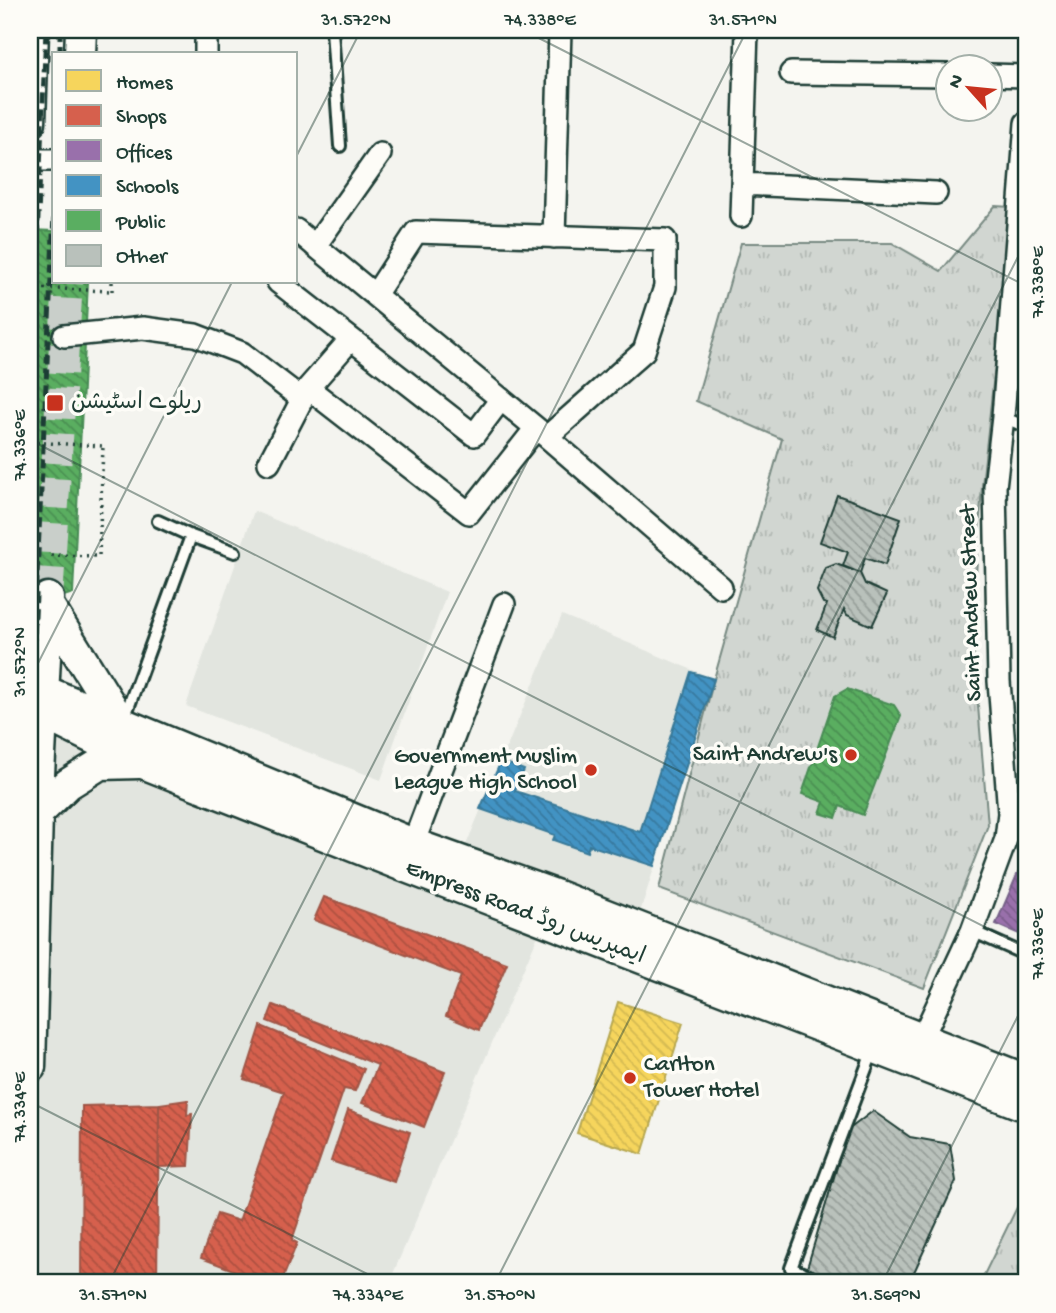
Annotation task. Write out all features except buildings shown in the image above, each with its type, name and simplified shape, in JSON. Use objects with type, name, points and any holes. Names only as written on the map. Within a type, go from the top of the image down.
[{"type":"main road","points":[[30,122],[33,30]]},
{"type":"main road","points":[[80,30],[80,52]]},
{"type":"main road","points":[[30,1067],[37,814],[36,699],[48,602],[122,722]]},
{"type":"main road","name":"Empress Road ایمپریس روڈ","points":[[36,699],[122,722],[413,844],[555,895],[916,1049],[1026,1106]]},
{"type":"main road","name":"Empress Road ایمپریس روڈ","points":[[36,699],[143,763],[874,1047],[916,1049],[1026,1080]]},
{"type":"main road","points":[[37,814],[68,784],[100,764],[143,763]]},
{"type":"street","points":[[206,30],[206,52]]},
{"type":"street","points":[[554,237],[560,30]]},
{"type":"street","points":[[741,216],[747,30]]},
{"type":"street","points":[[791,73],[934,75]]},
{"type":"street","points":[[1004,75],[1026,76]]},
{"type":"street","name":"Saint Andrew Street","points":[[916,1049],[972,930],[1006,839],[1009,813],[999,681],[995,487],[1021,249],[1026,123]]},
{"type":"street","points":[[316,246],[380,154]]},
{"type":"street","points":[[30,160],[52,160]]},
{"type":"street","points":[[742,184],[936,193]]},
{"type":"street","points":[[298,232],[501,399],[722,587]]},
{"type":"street","points":[[64,336],[144,328],[195,335],[243,353],[305,393],[469,513],[541,433],[644,351],[665,287],[665,240],[416,232],[375,295]]},
{"type":"street","points":[[281,284],[474,435],[501,399]]},
{"type":"street","points":[[269,463],[305,393],[351,339]]},
{"type":"street","points":[[413,844],[504,604]]},
{"type":"lane","points":[[332,30],[340,146]]},
{"type":"lane","points":[[1003,417],[1026,428]]},
{"type":"lane","points":[[158,521],[235,552]]},
{"type":"lane","points":[[122,722],[191,536]]},
{"type":"lane","points":[[972,930],[1026,955]]},
{"type":"lane","points":[[825,1283],[791,1268],[874,1047]]},
{"type":"path","points":[[30,288],[111,291],[112,284]]},
{"type":"path","points":[[30,442],[103,446],[99,556],[51,555]]},
{"type":"shaded area","points":[[254,511],[447,592],[381,780],[186,706]]},
{"type":"shaded area","points":[[562,615],[714,679],[635,928],[554,898],[389,1283],[195,1283],[156,1276],[156,1283],[30,1283],[30,942],[42,714],[461,857]]},
{"type":"green space","points":[[995,206],[1012,207],[982,486],[972,634],[988,825],[924,988],[659,889],[714,679],[782,439],[696,401],[741,243],[892,243],[941,271]]},
{"type":"green space","points":[[1026,1189],[1026,1283],[980,1283]]},
{"type":"tunnel","points":[[48,598],[68,284]]},
{"type":"railway","points":[[30,402],[46,30]]},
{"type":"railway","points":[[60,30],[60,52]]},
{"type":"railway","points":[[30,723],[52,257]]},
{"type":"place","name":"ریلوے اسٹیشن","points":[[55,403]]},
{"type":"place","name":"Saint Andrew's","points":[[851,755]]},
{"type":"place","name":"Government Muslim League High School","points":[[591,770]]},
{"type":"place","name":"Carlton Tower Hotel","points":[[630,1078]]}]
